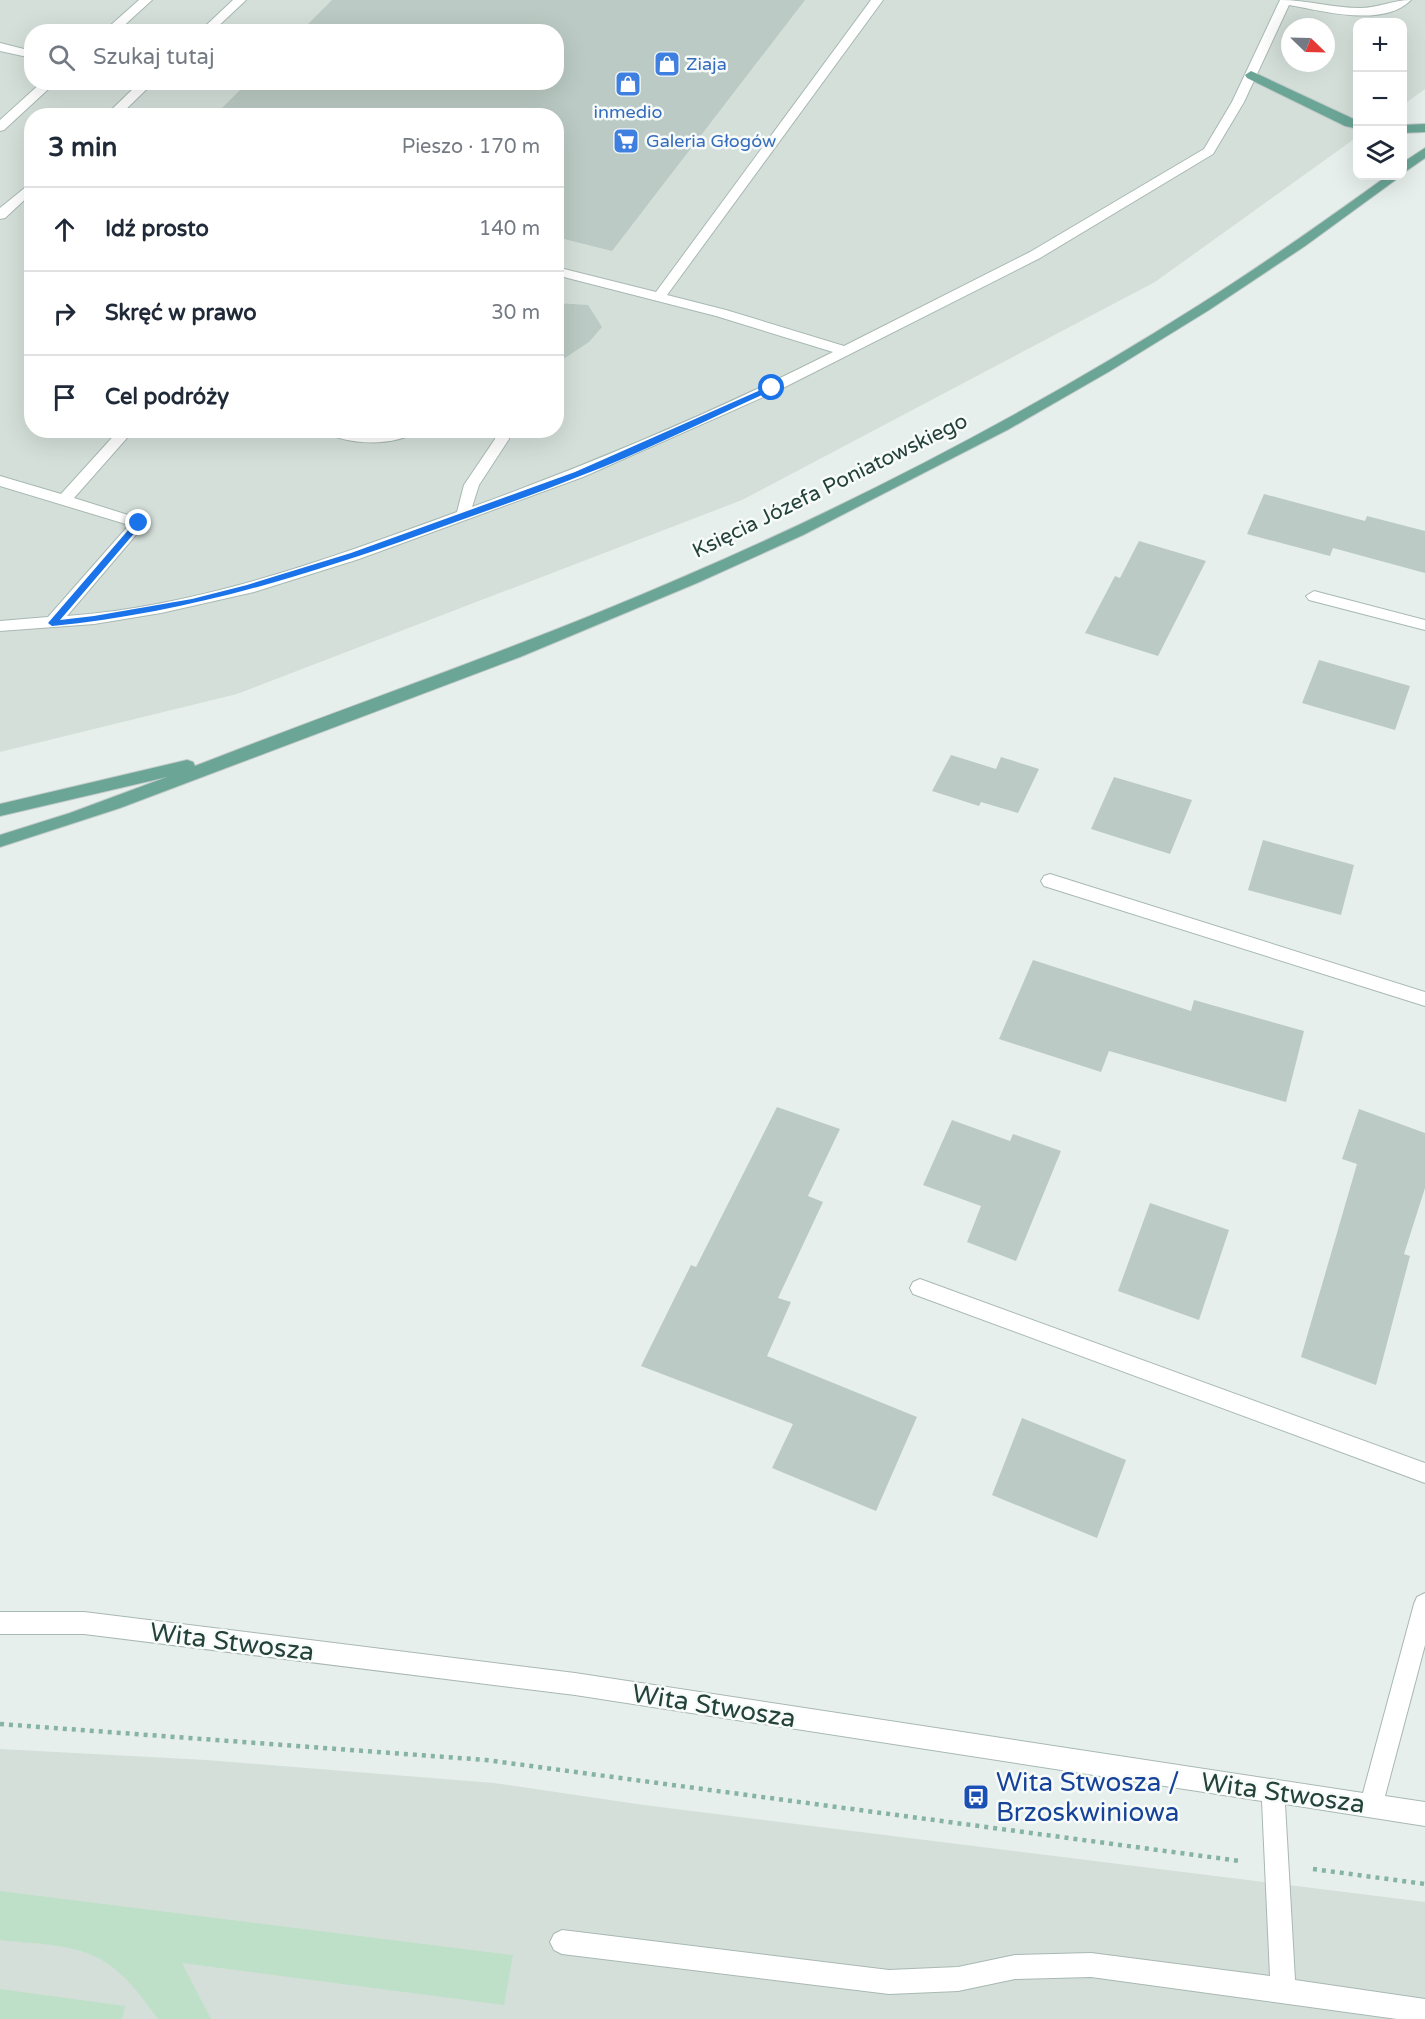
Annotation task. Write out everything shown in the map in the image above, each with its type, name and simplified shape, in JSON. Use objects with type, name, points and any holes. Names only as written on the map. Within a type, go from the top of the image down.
[{"type":"main road","points":[[1251,75],[1353,125]]},
{"type":"main road","points":[[1407,129],[1425,128]]},
{"type":"main road","points":[[1407,166],[1425,152]]},
{"type":"main road","points":[[1361,201],[1369,180]]},
{"type":"main road","name":"Księcia Józefa Poniatowskiego","points":[[0,841],[142,794],[242,753],[460,674],[588,624],[748,553],[902,480],[1003,428],[1172,328],[1390,180]]},
{"type":"main road","name":"Księcia Józefa Poniatowskiego","points":[[0,810],[242,753]]},
{"type":"street","points":[[118,24],[146,0]]},
{"type":"street","points":[[214,24],[240,0]]},
{"type":"street","points":[[659,297],[877,0]]},
{"type":"street","points":[[0,626],[52,623],[149,611],[249,588],[354,555],[578,474],[772,388],[1035,255],[1209,151],[1222,132],[1286,1],[1347,11],[1370,12],[1388,9],[1405,0]]},
{"type":"street","points":[[0,47],[24,52]]},
{"type":"street","points":[[0,127],[41,90]]},
{"type":"street","points":[[120,108],[139,90]]},
{"type":"street","points":[[0,214],[24,193]]},
{"type":"street","points":[[564,273],[659,297],[846,351]]},
{"type":"street","points":[[64,500],[120,438]]},
{"type":"street","points":[[358,438],[365,440],[388,438]]},
{"type":"street","points":[[464,516],[464,500],[468,490],[502,438]]},
{"type":"street","points":[[0,481],[139,523],[52,623]]},
{"type":"street","points":[[1314,596],[1425,625]]},
{"type":"street","points":[[1050,881],[1425,999]]},
{"type":"street","points":[[920,1288],[1425,1473]]},
{"type":"street","points":[[1371,1806],[1425,1604]]},
{"type":"street","name":"Wita Stwosza","points":[[0,1623],[84,1623],[575,1684],[1425,1814]]},
{"type":"street","points":[[1273,1792],[1283,1990]]},
{"type":"street","points":[[562,1942],[889,1982],[958,1979],[1015,1967],[1091,1965],[1425,2011]]},
{"type":"path","points":[[0,1724],[486,1760],[1425,1884]]},
{"type":"shaded area","points":[[0,0],[1425,0],[1425,89],[1407,102],[1407,18],[1353,18],[1353,140],[1155,282],[742,500],[237,694],[0,752]]},
{"type":"shaded area","points":[[0,1749],[206,1760],[494,1783],[644,1805],[1425,1902],[1425,2019],[0,2019]]},
{"type":"green space","points":[[0,1891],[513,1955],[504,2005],[182,1963],[211,2019],[158,2019],[125,1978],[100,1959],[64,1947],[0,1940]]},
{"type":"green space","points":[[0,1989],[125,2006],[122,2019],[0,2019]]},
{"type":"building","name":"Galeria Głogów","points":[[332,0],[805,0],[612,251],[564,239],[564,108],[222,108],[240,90],[564,90],[564,24],[308,24]]},
{"type":"building","points":[[564,304],[588,305],[602,327],[589,342],[564,359]]},
{"type":"building","points":[[1264,494],[1365,521],[1367,516],[1425,531],[1425,573],[1333,548],[1330,556],[1247,534]]},
{"type":"building","points":[[1139,541],[1206,561],[1158,656],[1085,633],[1115,576],[1120,578]]},
{"type":"building","points":[[1319,660],[1410,686],[1395,730],[1302,703]]},
{"type":"building","points":[[951,755],[996,769],[1001,757],[1039,769],[1018,813],[981,802],[979,806],[932,791]]},
{"type":"building","points":[[1114,777],[1192,800],[1170,854],[1091,829]]},
{"type":"building","points":[[1263,840],[1354,865],[1341,915],[1248,890]]},
{"type":"building","points":[[1033,960],[1191,1011],[1194,1000],[1304,1031],[1286,1102],[1109,1051],[1101,1072],[999,1039]]},
{"type":"building","points":[[777,1107],[840,1129],[808,1196],[823,1202],[778,1298],[791,1302],[767,1356],[917,1417],[876,1511],[772,1468],[793,1424],[641,1366],[691,1265],[696,1267]]},
{"type":"building","points":[[1359,1109],[1425,1133],[1425,1188],[1404,1254],[1410,1256],[1376,1385],[1301,1357],[1357,1164],[1342,1159]]},
{"type":"building","points":[[952,1120],[1010,1141],[1013,1134],[1061,1151],[1016,1261],[967,1242],[981,1206],[923,1185]]},
{"type":"building","points":[[1150,1203],[1229,1230],[1199,1320],[1118,1291]]},
{"type":"building","points":[[1022,1418],[1126,1460],[1097,1538],[992,1495]]},
{"type":"place","name":"Ziaja","points":[[667,64]]},
{"type":"place","name":"inmedio","points":[[628,84]]},
{"type":"place","name":"Galeria Głogów","points":[[626,141]]},
{"type":"place","name":"Wita Stwosza / Brzoskwiniowa","points":[[976,1797]]},
{"type":"route","points":[[139,523],[52,623],[149,611],[192,602],[249,588],[354,555],[578,474],[772,388]]}]
